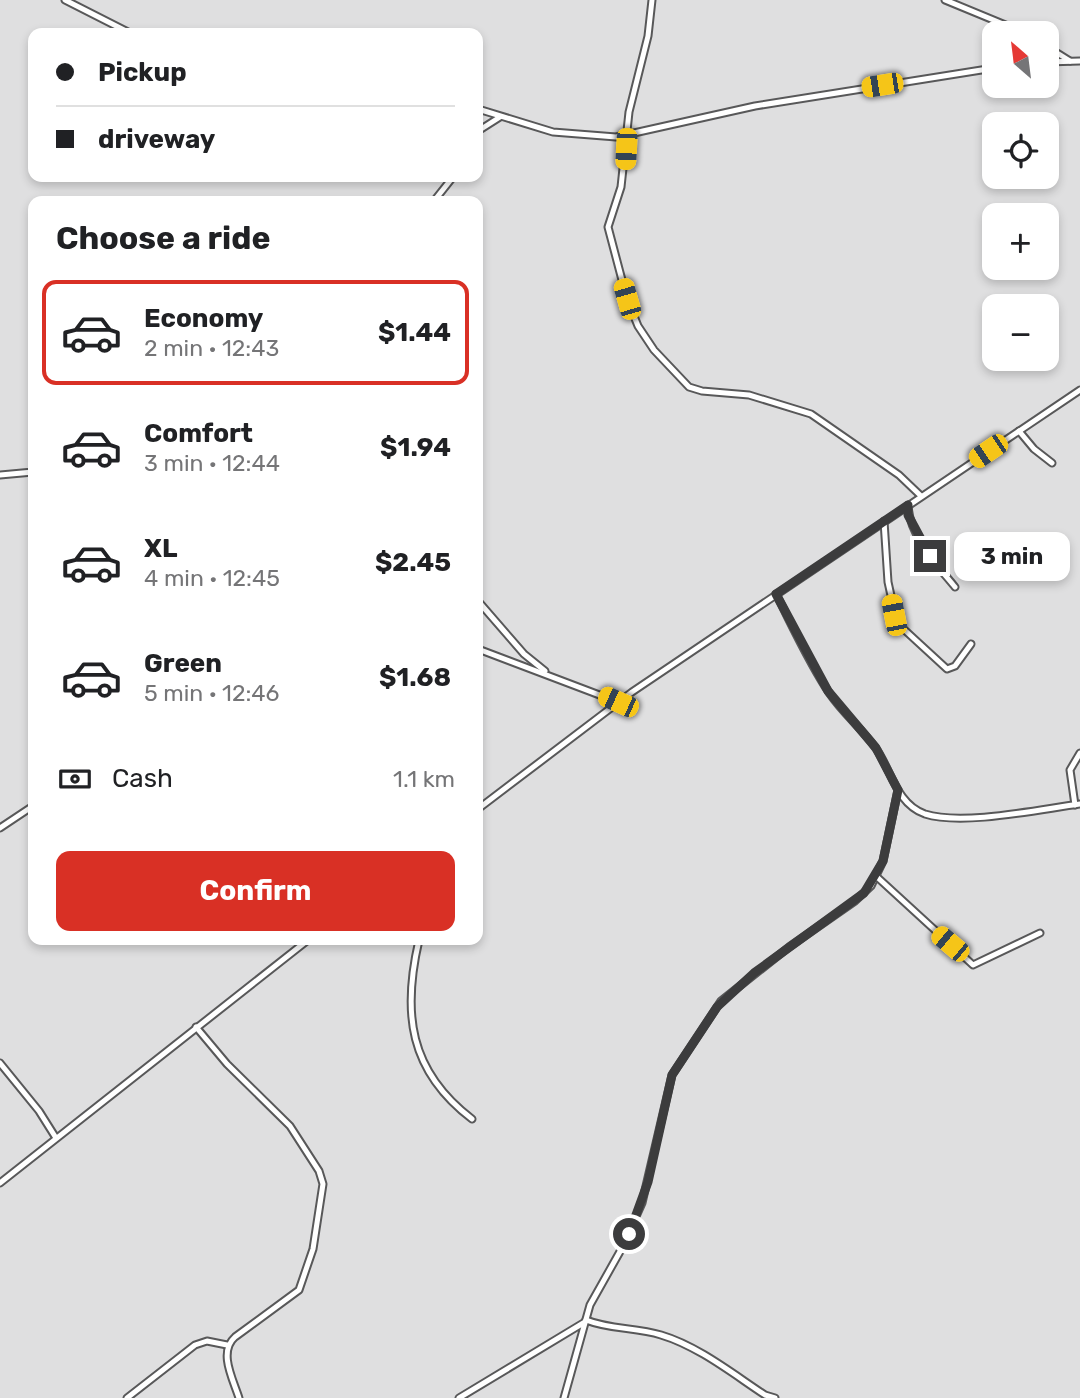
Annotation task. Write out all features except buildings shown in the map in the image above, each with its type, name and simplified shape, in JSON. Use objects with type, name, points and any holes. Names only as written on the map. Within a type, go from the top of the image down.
[{"type":"street","points":[[65,0],[120,28]]},
{"type":"street","points":[[652,0],[650,25],[626,135],[621,187],[608,229],[633,315],[654,350],[682,382],[695,390],[749,395],[796,408],[820,418],[900,475],[921,496]]},
{"type":"street","points":[[945,0],[996,21]]},
{"type":"street","points":[[1059,54],[1070,61]]},
{"type":"street","points":[[1059,61],[1080,61]]},
{"type":"street","points":[[483,112],[568,135],[626,135],[755,106],[982,70]]},
{"type":"street","points":[[483,128],[500,117]]},
{"type":"street","points":[[438,196],[449,182]]},
{"type":"street","points":[[483,805],[618,702],[1080,390]]},
{"type":"street","points":[[1019,431],[1034,449],[1052,463]]},
{"type":"street","points":[[0,475],[28,472]]},
{"type":"street","points":[[908,505],[908,515],[930,556],[955,587]]},
{"type":"street","points":[[884,521],[888,582],[897,623],[947,669],[955,666],[971,643]]},
{"type":"street","points":[[776,594],[828,691],[876,748],[898,790],[912,806],[936,816],[1030,813],[1077,804],[1070,769],[1080,752]]},
{"type":"street","points":[[483,607],[524,654],[547,673]]},
{"type":"street","points":[[483,651],[618,702]]},
{"type":"street","points":[[564,1398],[586,1321],[642,1203],[660,1135],[669,1085],[676,1066],[721,1001],[789,947],[855,901],[877,877],[898,790]]},
{"type":"street","points":[[0,828],[28,809]]},
{"type":"street","points":[[877,877],[973,965],[1040,933]]},
{"type":"street","points":[[0,1183],[302,945]]},
{"type":"street","points":[[418,945],[410,1000],[413,1038],[446,1097],[472,1119]]},
{"type":"street","points":[[196,1027],[227,1064],[290,1126],[319,1171],[323,1184],[316,1237],[299,1290],[228,1345],[227,1360],[239,1398]]},
{"type":"street","points":[[0,1063],[39,1111],[56,1138]]},
{"type":"street","points":[[0,1173],[6,1178]]},
{"type":"street","points":[[459,1398],[586,1321],[615,1329],[662,1335],[708,1358],[775,1398]]},
{"type":"street","points":[[127,1398],[195,1345],[206,1341],[228,1345]]},
{"type":"route","points":[[629,1234],[648,1182],[666,1098],[676,1066],[721,1001],[754,973],[855,901],[871,886],[883,861],[898,790],[876,748],[828,691],[776,594],[908,505],[908,515],[930,556]]}]
